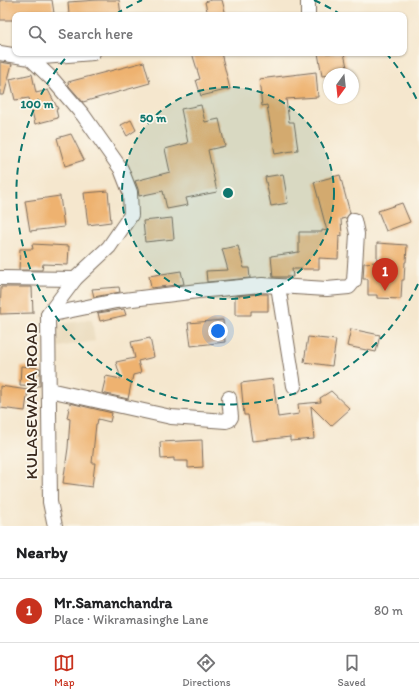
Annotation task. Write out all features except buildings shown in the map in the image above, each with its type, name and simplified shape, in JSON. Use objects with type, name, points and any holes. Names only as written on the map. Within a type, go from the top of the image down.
[{"type":"street","points":[[308,0],[308,12]]},
{"type":"street","points":[[0,53],[12,55]]},
{"type":"street","points":[[18,56],[30,58],[55,56]]},
{"type":"street","name":"KULASEWANA ROAD","points":[[30,58],[83,115],[121,169],[130,192],[131,215],[108,247],[75,279],[48,315],[50,502],[55,526]]},
{"type":"street","points":[[48,315],[116,300],[262,285],[327,289],[349,287],[354,281],[357,234],[354,220]]},
{"type":"street","points":[[0,278],[75,279]]},
{"type":"street","points":[[278,286],[294,386]]},
{"type":"street","points":[[49,390],[171,417],[226,421],[229,420],[230,417],[229,398]]},
{"type":"shaded area","points":[[92,319],[95,341],[58,347],[55,325]]},
{"type":"place","name":"Mr.Samanchandra","points":[[385,291]]}]
